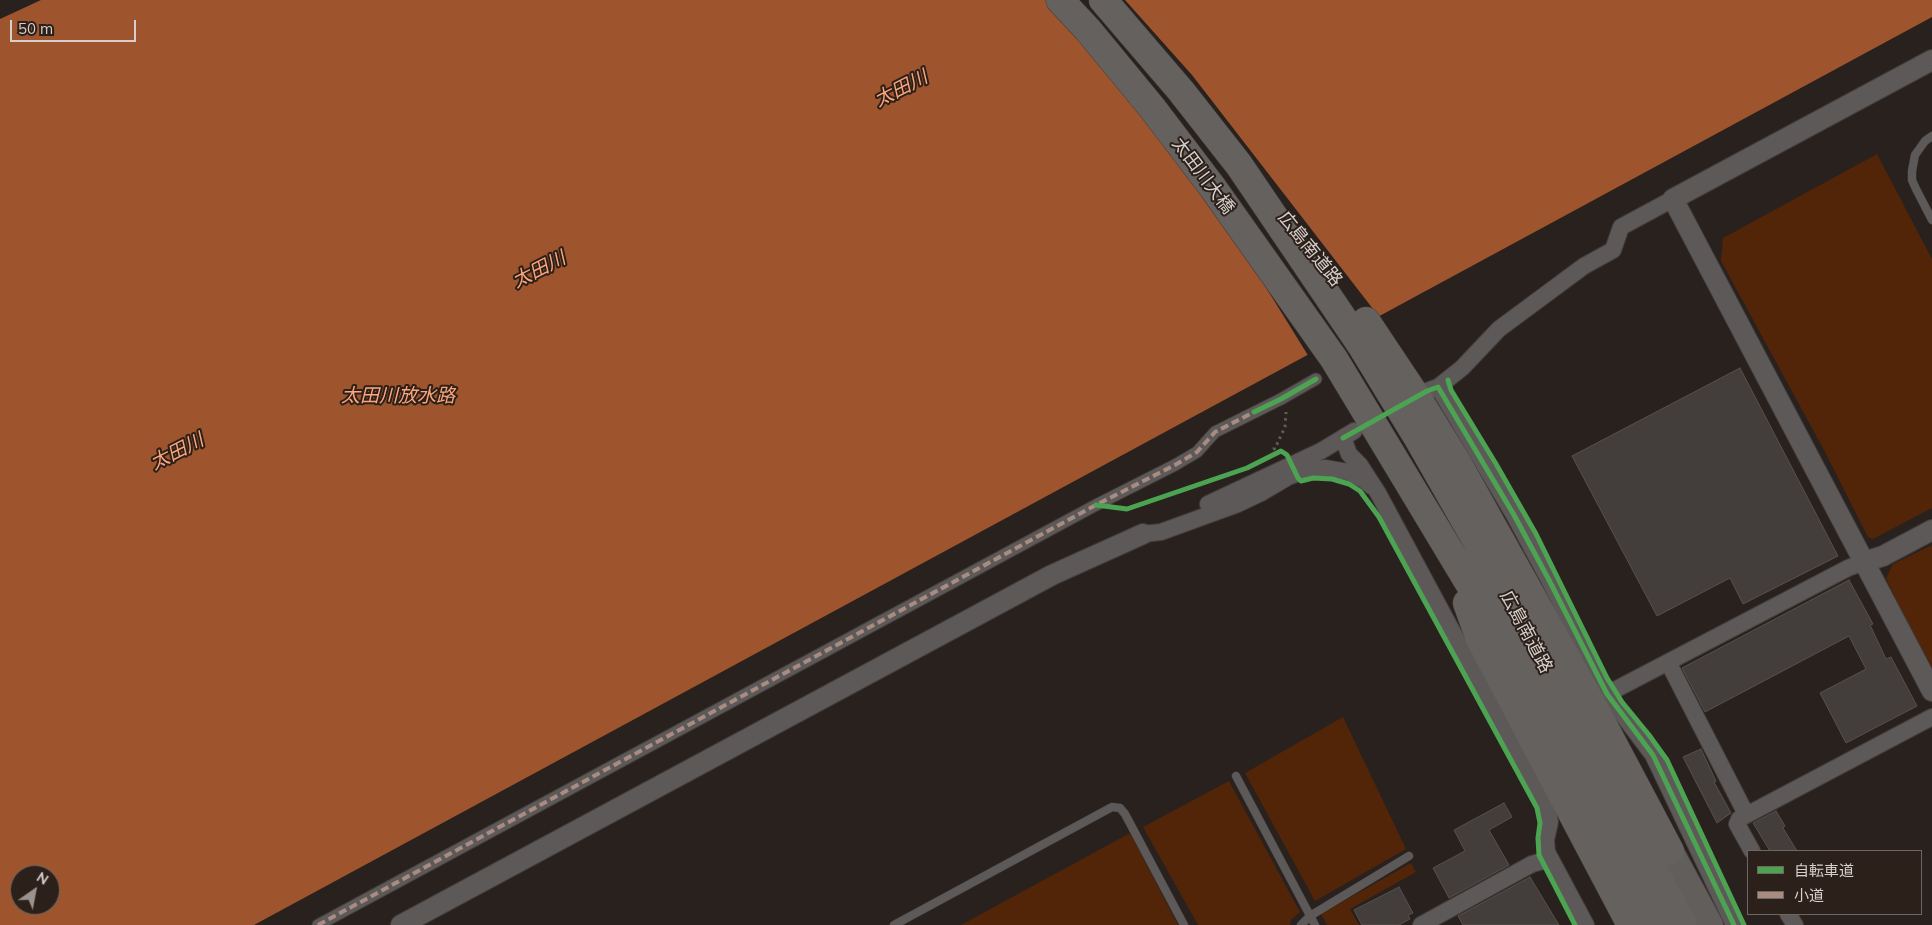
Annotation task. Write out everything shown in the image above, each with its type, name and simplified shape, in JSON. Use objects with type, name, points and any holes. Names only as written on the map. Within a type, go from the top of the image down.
[{"type":"highway","name":"太田川大橋","points":[[1060,0],[1088,30],[1141,95],[1213,188],[1334,360]]},
{"type":"highway","name":"太田川大橋","points":[[1103,0],[1181,91],[1239,165]]},
{"type":"highway","name":"広島南道路","points":[[1239,165],[1313,248],[1369,340],[1419,440],[1475,538],[1682,925]]},
{"type":"highway","points":[[1369,340],[1430,417],[1604,726],[1710,925]]},
{"type":"highway","name":"広島南道路","points":[[1334,360],[1499,633],[1656,925]]},
{"type":"highway","points":[[1447,549],[1480,639],[1630,925]]},
{"type":"street","points":[[1734,925],[1653,755],[1607,694],[1514,515],[1432,389],[1462,368],[1499,328],[1584,266],[1613,250],[1621,227],[1932,60]]},
{"type":"street","points":[[1674,199],[1932,691]]},
{"type":"street","points":[[318,925],[1096,505],[1175,465],[1197,452],[1215,432],[1316,379]]},
{"type":"street","points":[[401,925],[1052,575],[1142,534],[1160,523],[1211,503],[1292,465],[1348,435],[1350,454],[1360,465],[1378,493],[1545,805],[1550,822],[1546,840],[1547,852],[1586,925]]},
{"type":"street","points":[[1142,534],[1161,532],[1238,504],[1261,494],[1288,477],[1306,470],[1325,468],[1348,472],[1364,480],[1378,493]]},
{"type":"street","points":[[1607,694],[1848,568],[1883,556],[1932,530]]},
{"type":"street","points":[[1668,662],[1746,814]]},
{"type":"street","points":[[1751,850],[1737,824],[1739,819],[1932,717]]},
{"type":"street","points":[[1670,851],[1683,860],[1691,862],[1703,861]]},
{"type":"street","points":[[1421,925],[1532,864],[1550,859]]},
{"type":"lane","points":[[1932,136],[1925,141],[1915,155],[1912,180],[1932,220]]},
{"type":"lane","points":[[1236,776],[1315,925]]},
{"type":"lane","points":[[894,925],[1112,807],[1120,808],[1125,814],[1184,925]]},
{"type":"lane","points":[[1301,925],[1310,916],[1409,856]]},
{"type":"path","points":[[1275,450],[1274,448],[1285,427],[1285,409]]},
{"type":"path","points":[[1269,457],[1283,451],[1292,465]]},
{"type":"shaded area","points":[[1877,154],[1932,259],[1932,508],[1873,539],[1868,537],[1825,452],[1721,261],[1723,238]]},
{"type":"shaded area","points":[[1932,545],[1932,667],[1886,578],[1893,564]]},
{"type":"shaded area","points":[[1343,717],[1406,849],[1315,901],[1245,773]]},
{"type":"shaded area","points":[[1229,781],[1300,912],[1291,920],[1290,925],[1198,925],[1143,827]]},
{"type":"shaded area","points":[[1130,833],[1178,925],[961,925]]},
{"type":"shaded area","points":[[1411,863],[1416,872],[1350,909],[1359,925],[1327,925],[1321,914]]},
{"type":"water","name":"太田川放水路","points":[[41,0],[1932,0],[1932,17],[254,925],[0,925],[0,19]]},
{"type":"pier","points":[[1049,0],[1125,0],[1192,75],[1380,318],[1309,357],[1205,189]]},
{"type":"building","points":[[1740,368],[1838,556],[1743,604],[1730,578],[1657,616],[1572,456]]},
{"type":"building","points":[[1849,580],[1873,624],[1870,625],[1886,659],[1891,657],[1917,706],[1846,743],[1820,693],[1866,669],[1849,636],[1705,712],[1682,668]]},
{"type":"building","points":[[1701,749],[1716,781],[1714,782],[1731,813],[1717,823],[1683,757]]},
{"type":"building","points":[[1504,803],[1512,817],[1489,830],[1509,865],[1449,898],[1433,868],[1465,851],[1454,830]]},
{"type":"building","points":[[1776,811],[1785,826],[1783,828],[1796,850],[1769,850],[1753,823]]},
{"type":"building","points":[[1530,877],[1559,925],[1463,925],[1458,916]]},
{"type":"building","points":[[1399,887],[1413,913],[1408,915],[1410,919],[1399,925],[1362,925],[1354,910]]},
{"type":"marked path","points":[[318,925],[1096,505],[1175,465],[1197,452],[1215,432],[1256,411]]},
{"type":"cycle path","points":[[1254,412],[1316,379]]},
{"type":"cycle path","points":[[1448,380],[1451,390],[1536,534],[1607,678],[1622,702],[1667,760],[1744,925]]},
{"type":"cycle path","points":[[1343,438],[1427,391],[1438,387],[1514,515],[1607,694],[1653,755],[1734,925]]},
{"type":"cycle path","points":[[1096,505],[1127,509],[1247,468],[1281,451],[1287,455],[1301,481],[1313,478],[1332,479],[1349,484],[1360,491],[1379,517],[1537,808],[1540,823],[1538,838],[1539,855],[1575,925]]},
{"type":"water label","name":"太田川","points":[[901,89]]},
{"type":"water label","name":"太田川","points":[[539,270]]},
{"type":"water label","name":"太田川","points":[[177,452]]}]
